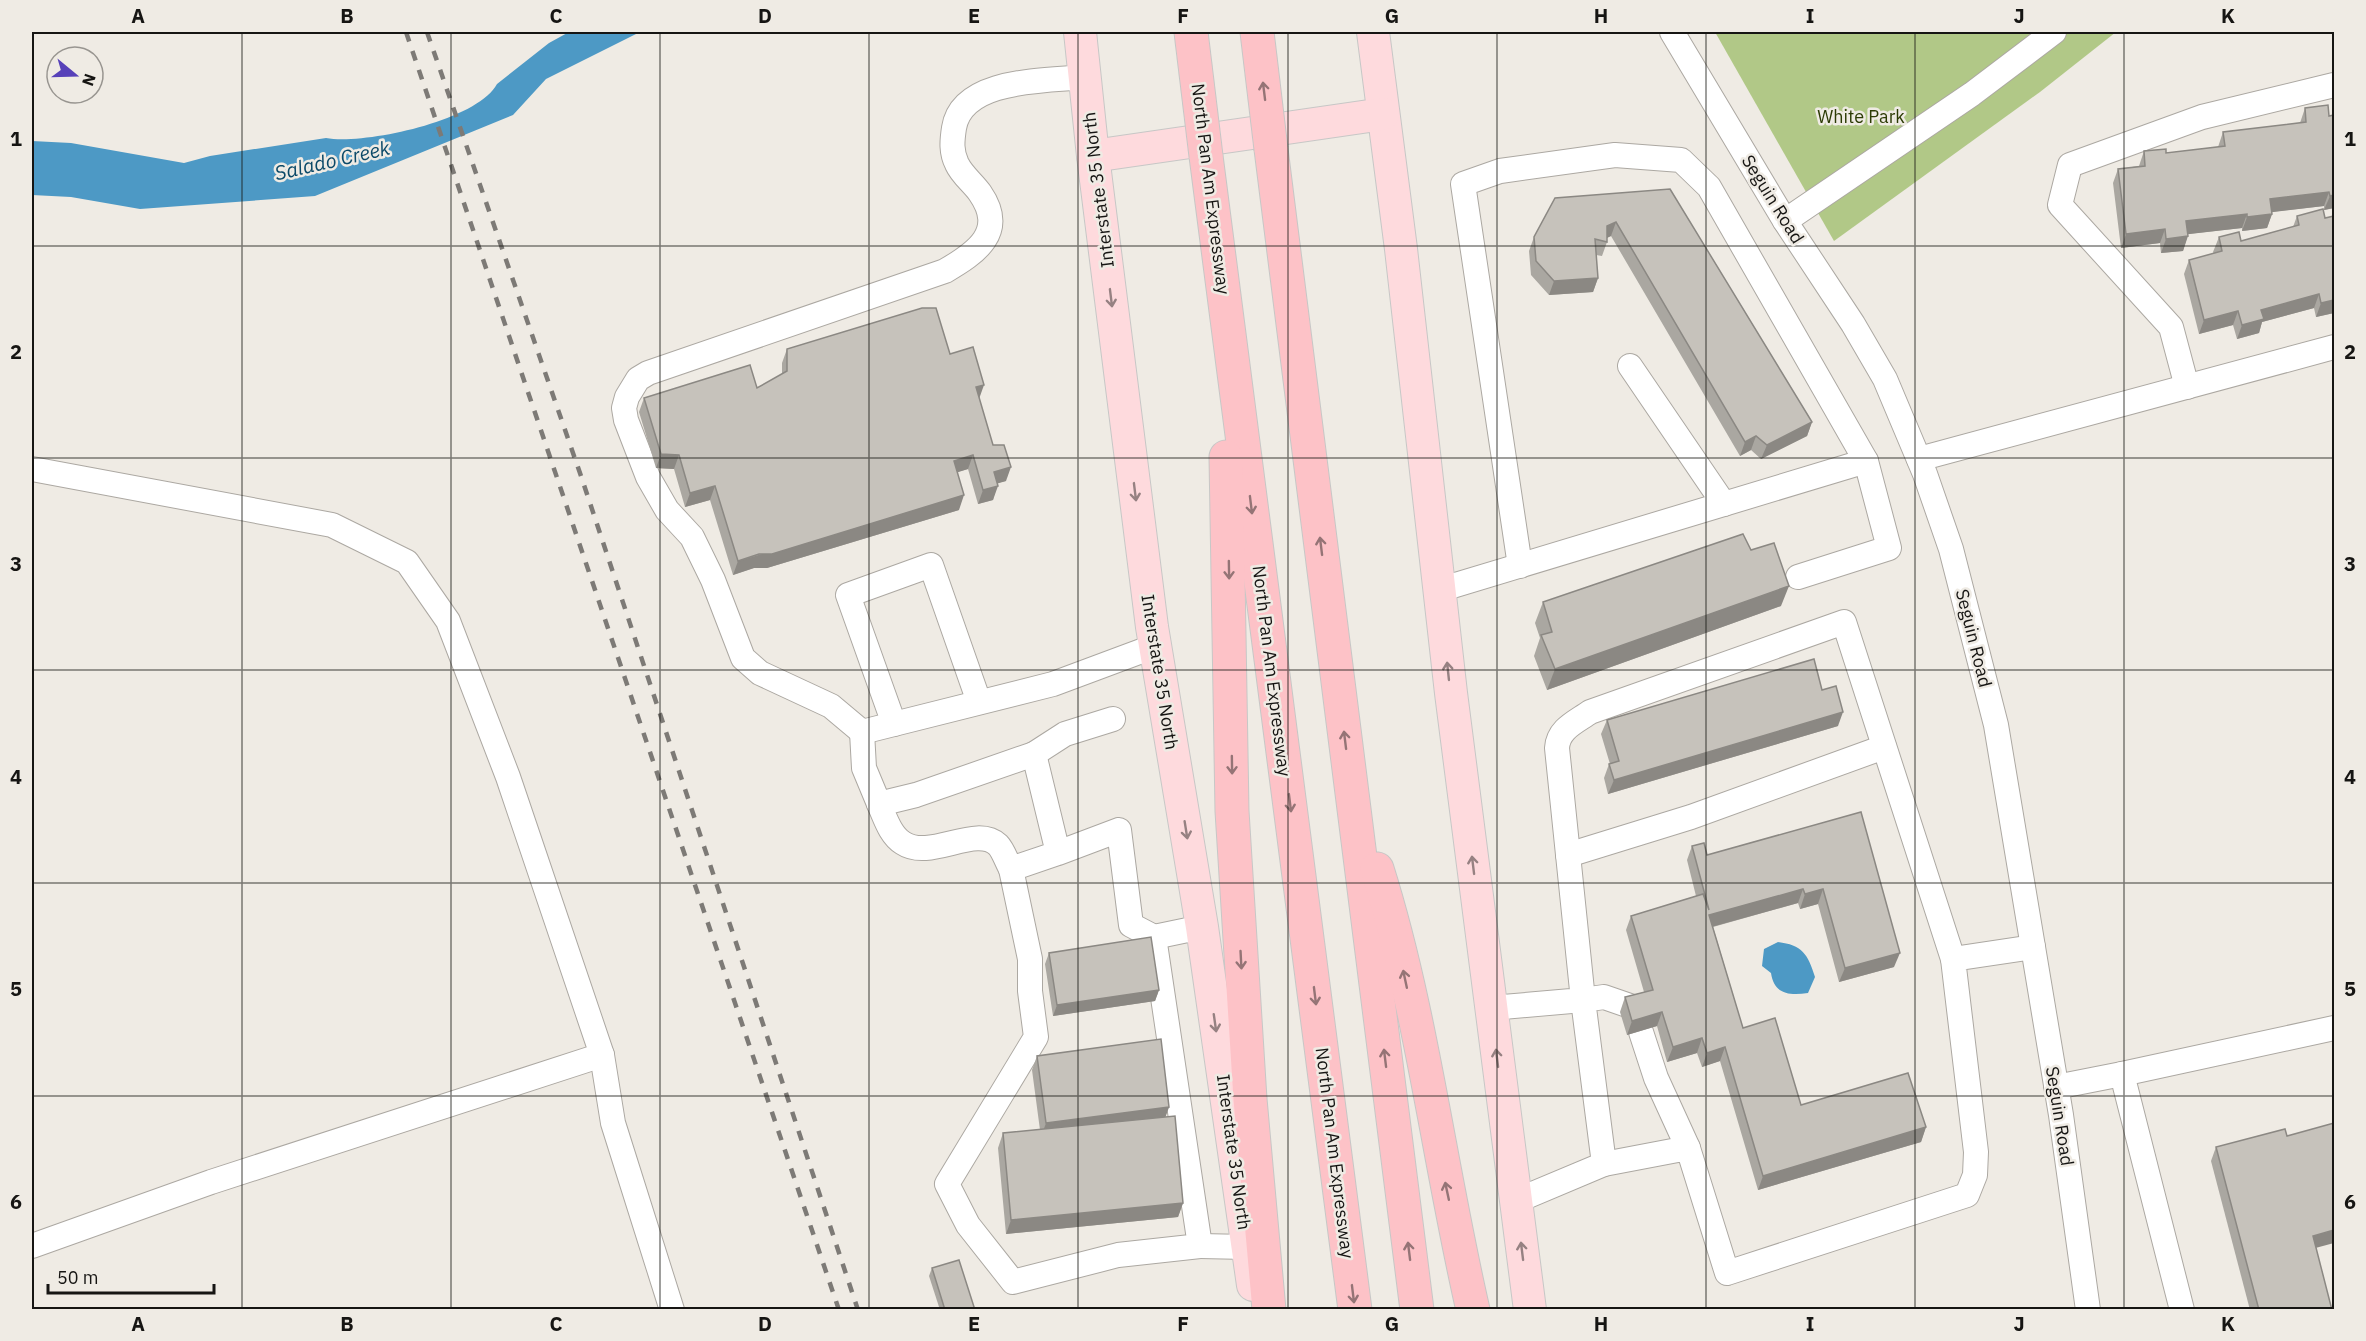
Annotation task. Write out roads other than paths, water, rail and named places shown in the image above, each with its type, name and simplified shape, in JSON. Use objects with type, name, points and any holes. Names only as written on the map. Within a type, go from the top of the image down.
[{"type":"highway","name":"North Pan Am Expressway","points":[[1191,32],[1355,1310]]},
{"type":"highway","points":[[1257,32],[1417,1310]]},
{"type":"highway","points":[[1222,281],[1232,811],[1249,1088],[1269,1310]]},
{"type":"highway","points":[[1351,786],[1391,915],[1473,1310]]},
{"type":"main road","name":"Interstate 35 North","points":[[1080,32],[1093,156],[1155,646],[1202,927],[1257,1310]]},
{"type":"main road","points":[[1373,32],[1401,249],[1439,590],[1530,1310]]},
{"type":"main road","points":[[1093,156],[1383,114]]},
{"type":"street","name":"Seguin Road","points":[[1672,32],[1785,221],[1853,324],[1885,379],[1919,459],[1952,549],[1996,725],[2056,1088],[2088,1310]]},
{"type":"street","points":[[1785,221],[1972,94],[2054,32]]},
{"type":"street","points":[[1085,77],[1025,83],[988,90],[973,98],[962,109],[955,122],[952,153],[958,167],[981,194],[989,218],[987,234],[975,254],[945,271],[648,373],[638,379],[627,397],[624,408],[626,420],[648,477],[667,510],[692,537],[713,580],[743,658],[760,673],[831,706],[862,732],[864,768],[891,830],[902,843],[916,849],[984,838],[998,845],[1011,869],[1030,959],[1030,991],[1036,1037],[947,1184],[968,1225],[1013,1282],[1118,1255],[1200,1246],[1247,1247]]},
{"type":"street","points":[[2187,387],[2171,327],[2060,205],[2070,165],[2202,117],[2334,85]]},
{"type":"street","points":[[1520,566],[1463,184],[1500,171],[1615,155],[1681,160],[1709,187],[1866,461],[1888,548],[1798,577]]},
{"type":"street","points":[[1919,459],[2334,347]]},
{"type":"street","points":[[1630,366],[1724,504]]},
{"type":"street","points":[[1439,590],[1866,461]]},
{"type":"street","points":[[32,469],[332,525],[406,562],[448,621],[508,777],[602,1055],[613,1123],[672,1310]]},
{"type":"street","points":[[894,724],[848,595],[931,565],[979,702]]},
{"type":"street","points":[[1604,1164],[1583,1000],[1557,748],[1558,739],[1564,729],[1590,712],[1844,622],[1953,959],[1976,1152],[1976,1175],[1967,1195],[1727,1273],[1688,1148],[1656,1078],[1641,1032]]},
{"type":"street","points":[[862,732],[1053,684],[1155,646]]},
{"type":"street","points":[[879,804],[916,795],[1034,754],[1065,734],[1113,719]]},
{"type":"street","points":[[1568,855],[1692,817],[1884,747]]},
{"type":"street","points":[[1034,754],[1058,853]]},
{"type":"street","points":[[1011,869],[1119,830],[1131,925],[1154,937],[1202,927]]},
{"type":"street","points":[[1154,937],[1200,1246]]},
{"type":"street","points":[[1953,959],[2033,947]]},
{"type":"street","points":[[1491,1008],[1604,996],[1634,1007]]},
{"type":"street","points":[[2056,1088],[2334,1028]]},
{"type":"street","points":[[32,1246],[211,1182],[602,1055]]},
{"type":"street","points":[[2122,1074],[2182,1310]]},
{"type":"street","points":[[1516,1201],[1604,1164],[1688,1148]]},
{"type":"water","name":"Salado Creek","points":[[569,32],[640,32],[546,79],[513,115],[315,196],[140,209],[71,197],[32,195],[32,141],[71,143],[184,163],[210,156],[326,138],[366,138],[392,134],[418,128],[467,109],[485,97],[497,84],[549,43]]},
{"type":"water","points":[[1778,942],[1798,948],[1810,962],[1815,977],[1808,993],[1783,992],[1775,985],[1771,973],[1762,966],[1764,949]]},
{"type":"railway","points":[[406,32],[839,1310]]},
{"type":"railway","points":[[427,32],[581,476],[858,1310]]},
{"type":"park label","name":"White Park","points":[[1861,116]]}]
